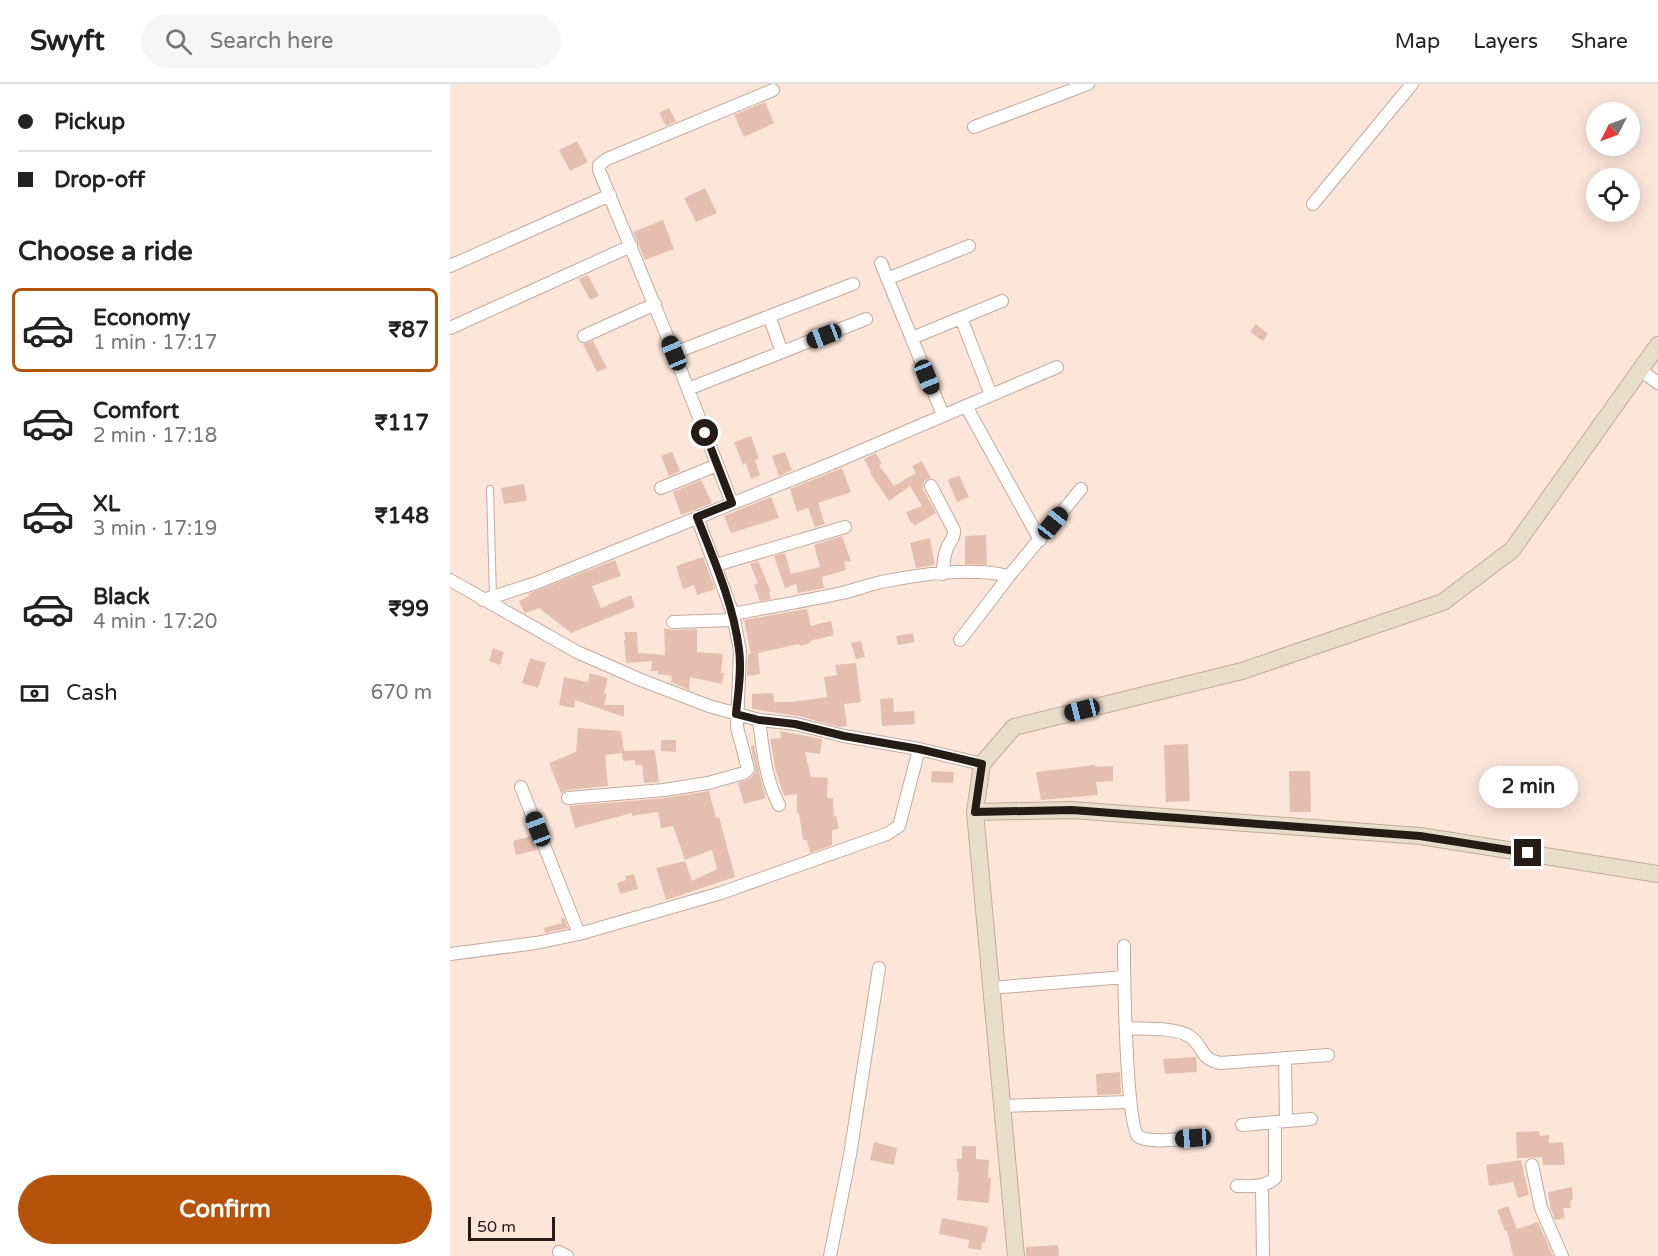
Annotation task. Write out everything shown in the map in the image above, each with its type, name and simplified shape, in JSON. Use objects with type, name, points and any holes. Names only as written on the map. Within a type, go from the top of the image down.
[{"type":"street","points":[[974,127],[1075,86],[1088,84]]},
{"type":"street","points":[[1313,204],[1412,84]]},
{"type":"street","points":[[732,503],[655,304],[599,170],[601,162],[773,90]]},
{"type":"street","points":[[450,266],[610,195]]},
{"type":"street","points":[[450,328],[631,246]]},
{"type":"street","points":[[887,279],[969,246]]},
{"type":"street","points":[[880,263],[943,415]]},
{"type":"street","points":[[674,353],[853,284]]},
{"type":"street","points":[[912,338],[1002,301]]},
{"type":"street","points":[[584,336],[655,304]]},
{"type":"street","points":[[769,316],[782,352]]},
{"type":"street","points":[[961,318],[991,395]]},
{"type":"street","points":[[688,389],[866,319]]},
{"type":"street","points":[[1016,1256],[975,812],[982,764],[1014,727],[1242,671],[1443,602],[1512,550],[1658,345]]},
{"type":"street","points":[[488,599],[536,583],[1057,367]]},
{"type":"street","points":[[1640,370],[1658,383]]},
{"type":"street","points":[[966,405],[1040,540]]},
{"type":"street","points":[[661,488],[717,465]]},
{"type":"street","points":[[931,486],[955,535],[947,548],[943,562],[943,574]]},
{"type":"street","points":[[960,640],[1081,489]]},
{"type":"street","points":[[568,798],[664,790],[708,783],[747,772],[748,765],[740,740],[736,714],[740,651],[734,617],[697,517]]},
{"type":"street","points":[[716,565],[845,527]]},
{"type":"street","points":[[673,622],[734,617],[845,593],[882,582],[943,574],[991,572],[1009,576]]},
{"type":"street","points":[[450,580],[488,599],[577,652],[641,680],[736,714],[919,749],[982,764]]},
{"type":"street","points":[[759,720],[765,767],[779,805]]},
{"type":"street","points":[[450,954],[536,943],[579,934],[720,893],[895,830],[902,818],[919,749]]},
{"type":"street","points":[[521,787],[579,934]]},
{"type":"street","points":[[975,812],[1072,810],[1420,836],[1658,874]]},
{"type":"street","points":[[1124,946],[1130,1102],[1135,1132],[1140,1138],[1149,1140],[1193,1138]]},
{"type":"street","points":[[830,1256],[850,1155],[879,968]]},
{"type":"street","points":[[990,988],[1124,977]]},
{"type":"street","points":[[1127,1028],[1177,1031],[1189,1035],[1205,1057],[1212,1062],[1328,1055]]},
{"type":"street","points":[[1237,1186],[1262,1186],[1271,1183],[1275,1178],[1285,1059]]},
{"type":"street","points":[[1001,1106],[1130,1102]]},
{"type":"street","points":[[1242,1125],[1311,1119]]},
{"type":"street","points":[[1532,1165],[1541,1208],[1562,1256]]},
{"type":"street","points":[[1262,1186],[1263,1256]]},
{"type":"lane","points":[[488,599],[490,489]]},
{"type":"building","points":[[765,102],[774,123],[744,137],[734,115]]},
{"type":"building","points":[[669,108],[676,121],[666,126],[659,113]]},
{"type":"building","points":[[577,141],[588,162],[570,171],[559,150]]},
{"type":"building","points":[[705,188],[717,213],[696,222],[684,198]]},
{"type":"building","points":[[663,220],[674,249],[645,260],[633,232]]},
{"type":"building","points":[[588,275],[599,296],[590,300],[579,279]]},
{"type":"building","points":[[1256,324],[1268,334],[1263,341],[1250,332]]},
{"type":"building","points":[[593,341],[607,368],[597,372],[583,344]]},
{"type":"building","points":[[751,436],[759,459],[755,460],[760,475],[751,479],[746,463],[743,465],[734,442]]},
{"type":"building","points":[[672,452],[680,471],[669,476],[661,456]]},
{"type":"building","points":[[785,452],[792,470],[779,476],[772,456]]},
{"type":"building","points":[[876,453],[882,464],[879,465],[894,486],[916,473],[912,466],[922,461],[931,478],[924,481],[923,489],[936,513],[914,526],[911,523],[906,512],[922,506],[910,486],[889,501],[870,473],[864,459]]},
{"type":"building","points":[[842,468],[851,492],[818,503],[825,524],[815,527],[808,508],[797,512],[790,489]]},
{"type":"building","points":[[959,475],[969,497],[957,502],[948,480]]},
{"type":"building","points":[[701,480],[712,503],[681,515],[673,492]]},
{"type":"building","points":[[524,484],[527,501],[504,504],[501,488]]},
{"type":"building","points":[[771,497],[779,518],[731,533],[724,516]]},
{"type":"building","points":[[986,535],[987,565],[965,564],[965,536]]},
{"type":"building","points":[[842,536],[851,561],[844,562],[846,570],[822,577],[824,588],[798,593],[796,584],[785,588],[774,556],[785,553],[791,574],[820,567],[814,545]]},
{"type":"building","points":[[930,538],[935,565],[916,568],[910,543]]},
{"type":"building","points":[[703,557],[715,589],[697,595],[694,585],[683,589],[676,566]]},
{"type":"building","points":[[615,560],[621,576],[592,586],[601,608],[631,595],[635,607],[571,633],[539,608],[524,612],[519,601],[529,596],[528,594]]},
{"type":"building","points":[[758,561],[771,592],[769,592],[771,599],[760,601],[754,585],[758,583],[750,564]]},
{"type":"building","points":[[807,609],[811,626],[831,621],[834,635],[800,646],[799,644],[758,653],[760,674],[747,676],[748,654],[751,654],[744,620]]},
{"type":"building","points":[[664,628],[697,629],[697,652],[723,654],[722,684],[690,677],[689,690],[671,682],[672,676],[651,671],[652,661],[626,663],[624,632],[637,632],[638,653],[665,655]]},
{"type":"building","points":[[913,633],[915,642],[898,645],[896,636]]},
{"type":"building","points":[[861,641],[865,657],[856,659],[851,643]]},
{"type":"building","points":[[493,648],[504,652],[500,665],[489,661]]},
{"type":"building","points":[[530,658],[546,663],[538,688],[522,683]]},
{"type":"building","points":[[856,663],[861,702],[844,704],[847,726],[840,727],[798,716],[752,709],[752,694],[773,693],[774,702],[827,697],[824,677],[837,675],[835,665]]},
{"type":"building","points":[[590,673],[608,678],[604,705],[624,705],[624,717],[575,700],[574,708],[559,705],[564,677],[588,682]]},
{"type":"building","points":[[893,698],[894,712],[914,711],[915,724],[882,726],[880,699]]},
{"type":"building","points":[[578,728],[621,731],[624,751],[655,750],[659,782],[644,783],[642,765],[635,765],[635,760],[623,761],[622,753],[605,755],[608,786],[567,790],[561,793],[549,763],[576,752]]},
{"type":"building","points":[[780,731],[822,739],[820,754],[805,752],[811,777],[828,778],[827,798],[833,798],[834,817],[836,816],[839,829],[832,830],[832,845],[810,853],[807,840],[803,840],[799,813],[797,813],[797,794],[784,796],[776,772],[770,739],[781,738]]},
{"type":"building","points":[[661,740],[676,740],[676,752],[661,751]]},
{"type":"building","points":[[1188,744],[1190,801],[1166,802],[1164,745]]},
{"type":"building","points":[[754,745],[766,798],[744,804],[738,783],[749,779],[756,772],[751,746]]},
{"type":"building","points":[[1095,765],[1095,767],[1113,766],[1113,781],[1096,782],[1098,795],[1041,800],[1036,772]]},
{"type":"building","points":[[932,771],[954,772],[953,783],[931,782]]},
{"type":"building","points":[[1289,771],[1310,771],[1311,812],[1290,812]]},
{"type":"building","points":[[709,791],[716,818],[719,817],[735,877],[666,900],[656,868],[685,861],[692,881],[717,869],[712,850],[685,860],[673,826],[661,828],[658,812],[632,816],[632,813],[575,828],[569,806],[665,798]]},
{"type":"building","points":[[531,836],[537,850],[516,855],[513,841]]},
{"type":"building","points":[[634,874],[638,889],[620,894],[617,883],[626,880],[625,876]]},
{"type":"building","points":[[561,918],[564,918],[568,928],[545,933],[544,928],[562,923]]},
{"type":"building","points":[[1196,1057],[1197,1072],[1165,1074],[1163,1059]]},
{"type":"building","points":[[1120,1072],[1121,1094],[1097,1095],[1096,1074]]},
{"type":"building","points":[[1539,1131],[1540,1136],[1549,1135],[1549,1143],[1563,1142],[1565,1165],[1543,1165],[1542,1157],[1517,1158],[1516,1132]]},
{"type":"building","points":[[874,1142],[897,1148],[894,1165],[870,1160]]},
{"type":"building","points":[[962,1146],[976,1146],[976,1159],[989,1160],[988,1178],[991,1178],[989,1203],[957,1200],[959,1172],[957,1172],[957,1159],[962,1159]]},
{"type":"building","points":[[1521,1160],[1529,1195],[1518,1198],[1513,1182],[1489,1186],[1486,1165]]},
{"type":"building","points":[[1572,1187],[1571,1208],[1563,1208],[1565,1218],[1555,1220],[1548,1192]]},
{"type":"building","points":[[1508,1206],[1517,1229],[1538,1222],[1553,1256],[1513,1256],[1507,1231],[1505,1231],[1497,1210]]},
{"type":"building","points":[[942,1218],[988,1227],[981,1250],[968,1248],[969,1240],[939,1234]]},
{"type":"building","points":[[1058,1245],[1059,1256],[1026,1256],[1026,1247]]},
{"type":"route","points":[[705,433],[732,503],[697,517],[733,614],[740,651],[736,714],[919,749],[982,764],[975,812],[1072,810],[1420,836],[1528,853]]}]
